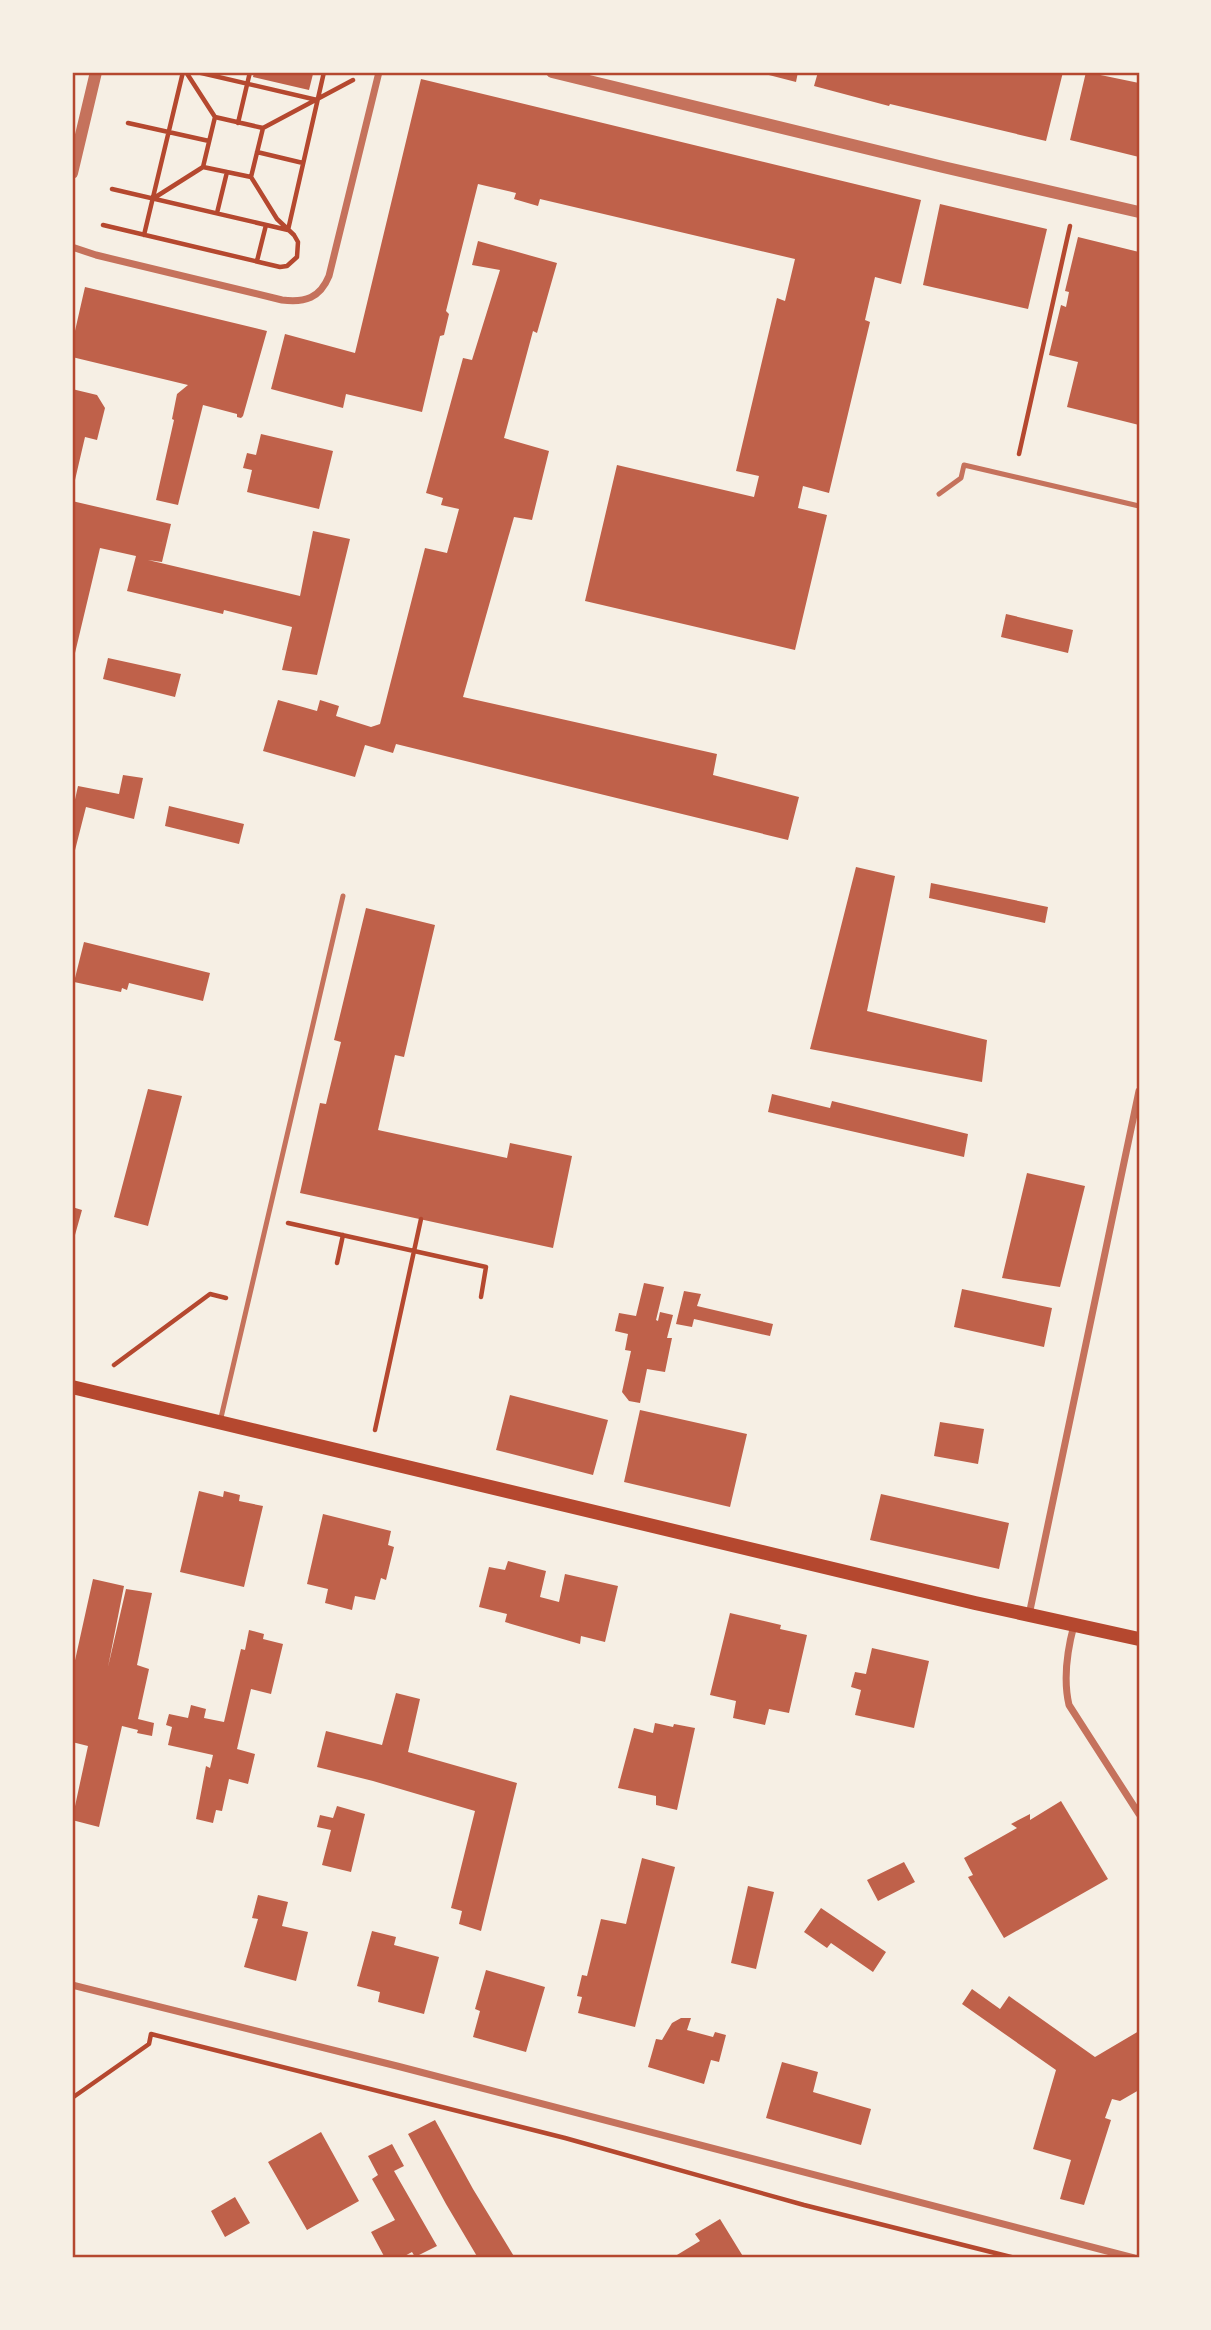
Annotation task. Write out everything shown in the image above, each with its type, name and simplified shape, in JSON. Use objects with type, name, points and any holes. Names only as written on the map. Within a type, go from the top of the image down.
[{"type":"main road","points":[[72,1387],[1139,1639]]},
{"type":"street","points":[[72,173],[96,72]]},
{"type":"street","points":[[72,247],[96,256],[282,300],[296,302],[309,299],[319,292],[329,275],[379,72]]},
{"type":"street","points":[[552,72],[1139,212]]},
{"type":"street","points":[[1029,1615],[1139,1091]]},
{"type":"street","points":[[1074,1625],[1066,1679],[1069,1705],[1139,1814]]},
{"type":"street","points":[[72,1984],[1134,2258]]},
{"type":"lane","points":[[939,494],[961,478],[964,465],[1139,506]]},
{"type":"lane","points":[[219,1423],[343,897]]},
{"type":"path","points":[[185,72],[215,117],[263,128]]},
{"type":"path","points":[[144,235],[185,72]]},
{"type":"path","points":[[197,72],[318,100]]},
{"type":"path","points":[[238,122],[250,72]]},
{"type":"path","points":[[288,230],[324,72]]},
{"type":"path","points":[[103,225],[280,267],[293,262],[299,249],[298,242],[277,219],[251,177],[263,128],[360,76]]},
{"type":"path","points":[[203,167],[215,117]]},
{"type":"path","points":[[128,122],[209,141]]},
{"type":"path","points":[[257,152],[303,163]]},
{"type":"path","points":[[153,198],[203,167],[251,177]]},
{"type":"path","points":[[217,213],[227,172]]},
{"type":"path","points":[[112,189],[288,230]]},
{"type":"path","points":[[257,261],[266,225]]},
{"type":"path","points":[[1014,476],[1070,226]]},
{"type":"path","points":[[267,1219],[486,1267],[481,1297]]},
{"type":"path","points":[[375,1430],[421,1219]]},
{"type":"path","points":[[337,1263],[343,1236]]},
{"type":"path","points":[[114,1365],[210,1294],[247,1303]]},
{"type":"path","points":[[72,2098],[149,2044],[151,2034],[538,2131],[804,2205],[1015,2258]]},
{"type":"building","points":[[254,72],[313,74],[309,90],[253,77]]},
{"type":"building","points":[[757,72],[798,72],[796,82]]},
{"type":"building","points":[[818,72],[1063,72],[1046,141],[890,104],[889,106],[814,86]]},
{"type":"building","points":[[1086,72],[1139,83],[1139,157],[1070,140]]},
{"type":"building","points":[[421,79],[921,200],[901,284],[875,277],[865,320],[870,322],[829,493],[803,486],[798,508],[827,515],[795,650],[585,601],[617,465],[754,497],[759,476],[736,471],[777,298],[785,301],[795,259],[540,199],[538,206],[514,199],[516,193],[478,184],[446,311],[449,314],[444,335],[440,336],[422,412],[346,394],[343,408],[271,389],[285,334],[355,353]]},
{"type":"building","points":[[940,204],[1047,229],[1028,309],[923,285]]},
{"type":"building","points":[[1078,237],[1139,252],[1139,425],[1067,407],[1078,362],[1049,355],[1061,305],[1066,307],[1069,292],[1065,291]]},
{"type":"building","points":[[478,241],[557,263],[537,333],[533,331],[504,438],[549,451],[532,520],[514,517],[463,697],[717,754],[713,775],[799,797],[788,840],[396,744],[393,753],[365,745],[355,777],[263,751],[278,700],[317,711],[320,700],[339,706],[336,716],[371,727],[380,724],[425,548],[447,553],[459,509],[441,505],[443,498],[426,493],[463,358],[472,360],[500,270],[472,265]]},
{"type":"building","points":[[85,287],[267,331],[243,416],[237,417],[237,414],[203,405],[178,505],[156,500],[174,420],[172,419],[177,394],[188,385],[72,357],[72,344]]},
{"type":"building","points":[[72,389],[97,395],[105,408],[97,440],[85,437],[75,480],[72,479]]},
{"type":"building","points":[[261,434],[333,451],[319,509],[247,492],[252,470],[243,468],[247,453],[256,455]]},
{"type":"building","points":[[72,501],[171,524],[162,562],[148,560],[300,596],[313,531],[350,539],[317,675],[282,670],[292,627],[224,610],[223,614],[127,591],[136,556],[100,548],[75,653],[72,653]]},
{"type":"building","points":[[1006,614],[1073,630],[1068,653],[1001,637]]},
{"type":"building","points":[[108,658],[181,674],[175,697],[103,679]]},
{"type":"building","points":[[123,775],[143,778],[134,819],[86,807],[72,862],[72,804],[78,786],[119,794]]},
{"type":"building","points":[[169,806],[244,824],[239,844],[165,826]]},
{"type":"building","points":[[856,867],[895,876],[867,1011],[987,1040],[982,1082],[810,1049]]},
{"type":"building","points":[[931,883],[1048,907],[1045,923],[929,898]]},
{"type":"building","points":[[366,908],[435,925],[404,1057],[395,1055],[378,1130],[507,1158],[510,1143],[572,1156],[553,1248],[300,1193],[320,1103],[326,1104],[341,1042],[334,1040]]},
{"type":"building","points":[[84,942],[210,973],[203,1001],[129,983],[127,990],[122,988],[121,992],[74,982]]},
{"type":"building","points":[[148,1089],[182,1096],[148,1226],[114,1217]]},
{"type":"building","points":[[772,1094],[830,1108],[832,1101],[968,1134],[964,1157],[768,1112]]},
{"type":"building","points":[[1027,1173],[1085,1186],[1060,1287],[1002,1278]]},
{"type":"building","points":[[72,1207],[82,1210],[75,1235],[72,1235]]},
{"type":"building","points":[[644,1283],[664,1287],[656,1320],[658,1321],[660,1312],[673,1315],[667,1338],[672,1338],[665,1372],[647,1369],[640,1403],[629,1401],[622,1392],[631,1351],[625,1350],[628,1334],[615,1331],[619,1313],[636,1316]]},
{"type":"building","points":[[962,1289],[1052,1308],[1044,1347],[954,1327]]},
{"type":"building","points":[[684,1291],[701,1294],[697,1306],[773,1324],[770,1336],[694,1319],[692,1327],[676,1324]]},
{"type":"building","points":[[510,1395],[608,1420],[593,1475],[496,1450]]},
{"type":"building","points":[[640,1410],[747,1434],[730,1507],[624,1482]]},
{"type":"building","points":[[940,1422],[984,1429],[978,1464],[934,1456]]},
{"type":"building","points":[[199,1491],[223,1497],[224,1491],[240,1495],[239,1501],[263,1506],[244,1587],[180,1572]]},
{"type":"building","points":[[881,1494],[1009,1523],[999,1569],[870,1540]]},
{"type":"building","points":[[323,1514],[391,1531],[388,1545],[394,1547],[386,1580],[381,1578],[375,1600],[355,1596],[352,1610],[325,1603],[328,1589],[307,1584]]},
{"type":"building","points":[[508,1561],[546,1571],[540,1597],[559,1602],[565,1574],[618,1586],[605,1642],[581,1636],[580,1644],[505,1622],[507,1614],[479,1607],[489,1567],[505,1570]]},
{"type":"building","points":[[93,1579],[124,1586],[108,1667],[126,1589],[152,1593],[137,1665],[149,1669],[138,1719],[154,1723],[152,1736],[122,1726],[99,1827],[72,1820],[88,1746],[72,1742],[72,1674]]},
{"type":"building","points":[[730,1613],[781,1625],[780,1629],[807,1635],[789,1713],[769,1709],[765,1725],[733,1718],[736,1701],[710,1695]]},
{"type":"building","points":[[249,1630],[264,1634],[263,1639],[283,1644],[271,1694],[251,1689],[237,1749],[255,1754],[248,1784],[229,1779],[222,1811],[216,1810],[213,1823],[196,1819],[206,1766],[210,1768],[213,1755],[168,1745],[172,1727],[166,1725],[169,1714],[188,1718],[191,1705],[206,1709],[204,1718],[224,1722],[241,1649],[245,1650]]},
{"type":"building","points":[[872,1648],[929,1661],[914,1728],[855,1715],[861,1690],[851,1687],[855,1672],[866,1674]]},
{"type":"building","points":[[396,1693],[420,1699],[408,1752],[517,1783],[481,1931],[459,1924],[462,1911],[451,1908],[475,1811],[317,1767],[326,1731],[382,1745]]},
{"type":"building","points":[[655,1723],[695,1728],[677,1810],[656,1805],[656,1796],[618,1788],[634,1728],[653,1733]]},
{"type":"building","points":[[1061,1801],[1108,1879],[1004,1938],[968,1877],[973,1875],[964,1858],[1017,1828],[1011,1824],[1030,1814],[1030,1820]]},
{"type":"building","points":[[337,1806],[365,1814],[351,1872],[322,1865],[331,1830],[317,1827],[320,1815],[333,1818]]},
{"type":"building","points":[[642,1858],[675,1867],[635,2027],[578,2013],[582,1997],[577,1996],[582,1975],[587,1976],[601,1919],[626,1924]]},
{"type":"building","points":[[904,1862],[915,1882],[878,1901],[867,1880]]},
{"type":"building","points":[[748,1886],[774,1892],[756,1969],[731,1963]]},
{"type":"building","points":[[258,1895],[288,1902],[282,1926],[308,1932],[296,1981],[244,1967],[258,1919],[252,1918]]},
{"type":"building","points":[[821,1908],[886,1952],[873,1972],[831,1943],[827,1948],[804,1932]]},
{"type":"building","points":[[372,1931],[396,1937],[394,1945],[439,1957],[424,2014],[378,2002],[380,1992],[357,1986]]},
{"type":"building","points":[[486,1970],[545,1987],[526,2052],[473,2037],[480,2011],[475,2009]]},
{"type":"building","points":[[972,1989],[1000,2009],[1009,1996],[1095,2057],[1139,2031],[1139,2090],[1120,2101],[1112,2099],[1105,2118],[1111,2120],[1084,2205],[1060,2199],[1071,2160],[1033,2149],[1056,2070],[962,2004]]},
{"type":"building","points":[[681,2018],[691,2018],[687,2030],[713,2037],[715,2032],[726,2035],[719,2062],[711,2060],[704,2084],[648,2067],[656,2039],[662,2040],[672,2023]]},
{"type":"building","points":[[782,2062],[818,2072],[813,2092],[871,2109],[861,2145],[766,2118]]},
{"type":"building","points":[[435,2120],[515,2258],[478,2258],[446,2204],[408,2134]]},
{"type":"building","points":[[321,2132],[359,2201],[307,2230],[268,2162]]},
{"type":"building","points":[[392,2144],[404,2166],[394,2171],[437,2246],[415,2257],[412,2252],[401,2258],[385,2258],[371,2232],[395,2220],[372,2179],[378,2175],[368,2156]]},
{"type":"building","points":[[235,2197],[250,2223],[225,2237],[211,2211]]},
{"type":"building","points":[[720,2219],[744,2258],[672,2258],[700,2241],[695,2234]]}]
